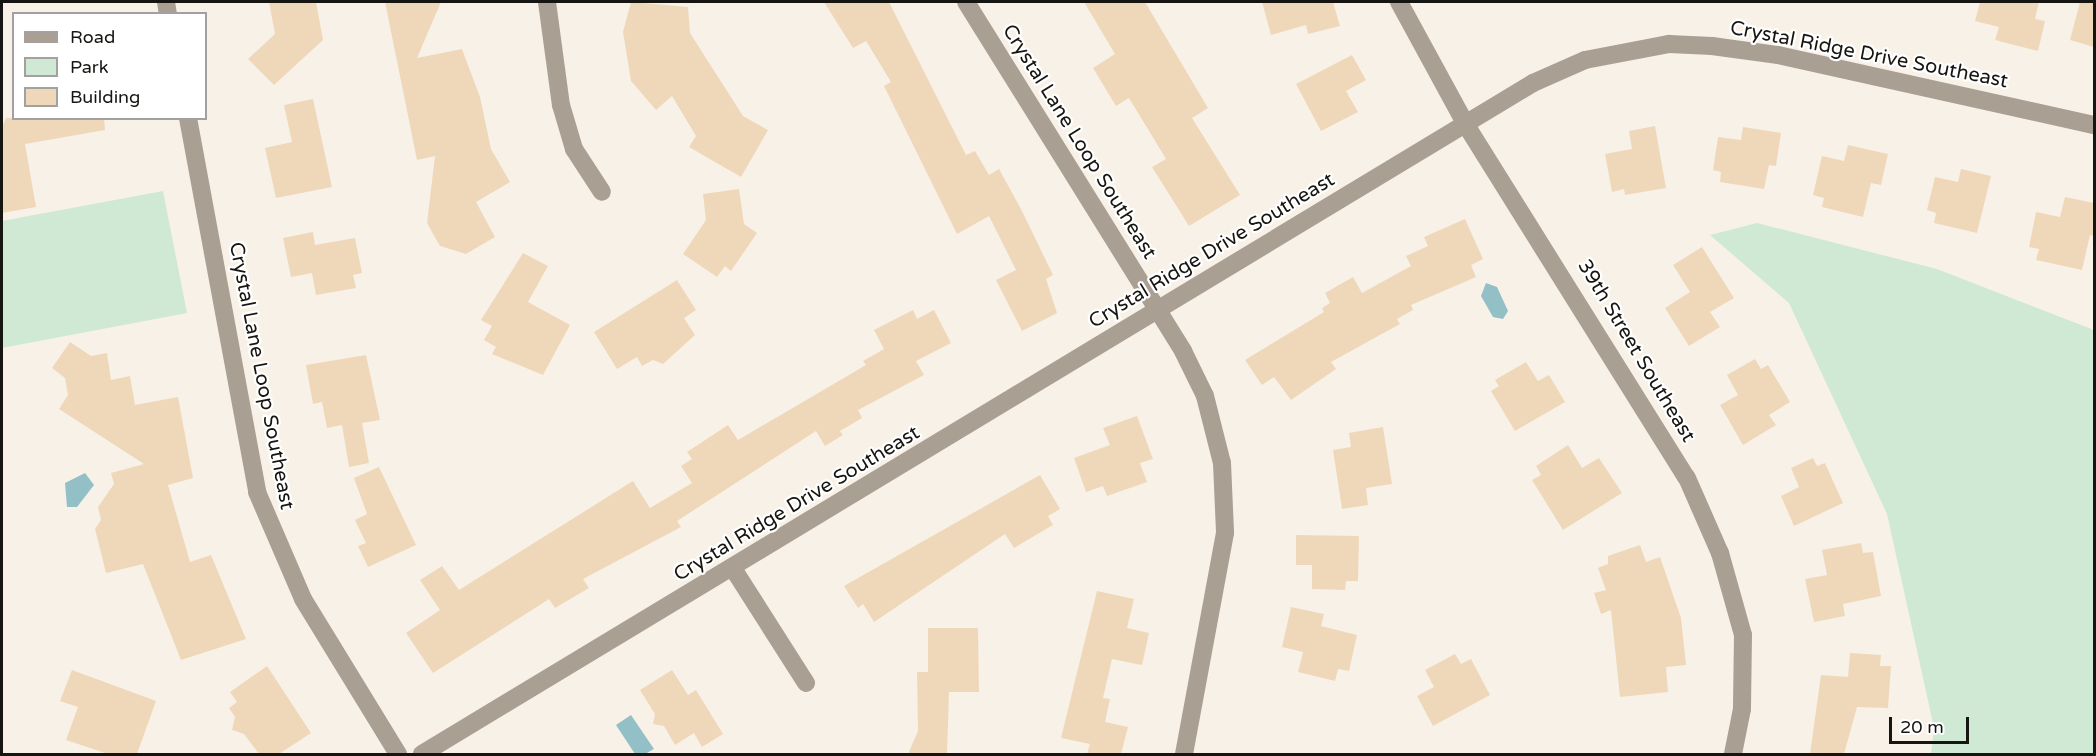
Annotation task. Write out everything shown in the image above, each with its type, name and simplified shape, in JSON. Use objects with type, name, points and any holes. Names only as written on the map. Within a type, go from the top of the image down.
[{"type":"street","points":[[547,2],[561,105],[574,149],[602,192]]},
{"type":"street","name":"Crystal Lane Loop Southeast","points":[[966,2],[1156,310],[1205,396],[1225,488],[1221,569],[1184,754]]},
{"type":"street","name":"39th Street Southeast","points":[[1399,2],[1466,124],[1687,478],[1720,553],[1743,635],[1742,709],[1733,754]]},
{"type":"street","name":"Crystal Ridge Drive Southeast","points":[[422,754],[734,570],[1156,310],[1466,124],[1585,60],[1669,44],[1778,55],[2094,125]]},
{"type":"street","name":"Crystal Lane Loop Southeast","points":[[188,120],[260,503],[303,598],[398,754]]},
{"type":"street","points":[[734,570],[806,683]]},
{"type":"green space","points":[[163,191],[187,313],[2,348],[2,221]]},
{"type":"green space","points":[[1757,223],[1937,269],[2094,330],[2094,754],[1931,754],[1934,728],[1887,514],[1789,303],[1710,235]]},
{"type":"water","points":[[1486,283],[1497,287],[1508,311],[1503,319],[1493,317],[1481,296]]},
{"type":"water","points":[[85,473],[94,485],[77,507],[67,507],[65,483]]},
{"type":"water","points":[[631,715],[654,749],[645,754],[635,754],[616,725]]},
{"type":"building","points":[[269,2],[316,2],[323,40],[274,85],[248,59],[275,34]]},
{"type":"building","points":[[385,2],[441,2],[417,58],[462,49],[480,97],[491,149],[510,182],[476,202],[495,237],[466,254],[440,246],[427,223],[435,156],[417,160]]},
{"type":"building","points":[[631,2],[688,7],[690,33],[743,116],[768,130],[741,177],[689,147],[696,136],[672,96],[656,110],[631,81],[623,32]]},
{"type":"building","points":[[824,2],[889,2],[966,155],[975,151],[989,175],[999,169],[1021,209],[1053,275],[1046,279],[1057,313],[1022,331],[996,280],[1016,270],[989,216],[957,234],[884,86],[891,82],[866,41],[853,48]]},
{"type":"building","points":[[1084,2],[1145,2],[1208,108],[1192,118],[1240,195],[1189,226],[1152,167],[1166,159],[1129,98],[1116,106],[1093,68],[1115,54]]},
{"type":"building","points":[[1262,2],[1333,2],[1340,26],[1308,34],[1306,25],[1271,35]]},
{"type":"building","points":[[1980,2],[2039,2],[2035,19],[2045,21],[2038,51],[1995,40],[1999,27],[1975,21]]},
{"type":"building","points":[[2080,2],[2094,2],[2094,47],[2070,40]]},
{"type":"building","points":[[1352,55],[1366,80],[1346,91],[1358,112],[1321,131],[1296,84]]},
{"type":"building","points":[[313,99],[332,187],[276,198],[265,148],[292,142],[284,105]]},
{"type":"building","points":[[6,118],[12,118],[12,120],[104,120],[105,130],[25,144],[36,207],[2,213],[2,127]]},
{"type":"building","points":[[1655,126],[1666,188],[1625,195],[1624,189],[1612,192],[1605,154],[1632,149],[1629,131]]},
{"type":"building","points":[[1743,127],[1781,133],[1776,166],[1769,165],[1764,189],[1720,182],[1721,172],[1713,170],[1718,137],[1741,140]]},
{"type":"building","points":[[1848,145],[1888,154],[1881,185],[1871,183],[1863,217],[1822,207],[1824,198],[1813,195],[1822,156],[1844,161]]},
{"type":"building","points":[[1961,169],[1991,176],[1977,233],[1934,223],[1936,213],[1927,210],[1935,177],[1958,182]]},
{"type":"building","points":[[739,189],[744,224],[757,233],[731,271],[725,266],[717,277],[683,254],[706,220],[703,194]]},
{"type":"building","points":[[2065,197],[2094,203],[2094,236],[2090,235],[2082,270],[2036,260],[2039,249],[2029,247],[2036,212],[2060,217]]},
{"type":"building","points":[[1465,219],[1483,259],[1471,265],[1476,277],[1411,305],[1413,310],[1397,319],[1400,324],[1331,362],[1336,369],[1291,400],[1274,377],[1262,385],[1245,360],[1324,312],[1322,308],[1330,303],[1325,293],[1353,277],[1362,293],[1411,266],[1406,256],[1428,246],[1424,237]]},
{"type":"building","points":[[313,232],[315,245],[355,238],[362,273],[353,275],[356,288],[316,295],[312,273],[291,277],[283,238]]},
{"type":"building","points":[[1702,247],[1734,298],[1710,312],[1720,327],[1689,346],[1665,308],[1690,292],[1673,265]]},
{"type":"building","points":[[523,253],[548,266],[528,302],[570,325],[543,375],[492,354],[496,347],[484,340],[492,326],[481,320]]},
{"type":"building","points":[[677,280],[696,310],[684,318],[695,335],[663,364],[653,360],[642,366],[637,357],[617,369],[594,332]]},
{"type":"building","points":[[913,310],[917,319],[934,310],[951,343],[916,361],[924,375],[858,410],[862,418],[840,431],[843,435],[825,446],[816,431],[677,521],[681,527],[583,579],[589,588],[555,608],[549,599],[433,673],[406,633],[440,610],[420,580],[442,566],[459,590],[633,481],[650,508],[692,483],[681,466],[692,459],[687,452],[728,425],[738,440],[866,365],[863,361],[884,349],[874,330]]},
{"type":"building","points":[[70,342],[91,356],[107,353],[111,380],[130,376],[135,405],[178,397],[193,478],[168,485],[190,562],[211,555],[246,639],[181,660],[143,564],[106,573],[95,529],[101,520],[98,507],[114,484],[111,473],[144,464],[59,409],[68,395],[65,378],[52,368]]},
{"type":"building","points":[[366,355],[380,420],[362,423],[369,463],[349,467],[342,425],[327,428],[322,402],[313,404],[306,365]]},
{"type":"building","points":[[1755,359],[1761,369],[1768,365],[1790,402],[1769,415],[1776,425],[1743,445],[1720,405],[1738,395],[1727,375]]},
{"type":"building","points":[[1526,362],[1538,381],[1549,375],[1565,402],[1515,431],[1491,391],[1499,386],[1495,380]]},
{"type":"building","points":[[1137,416],[1153,459],[1140,463],[1147,482],[1107,496],[1103,486],[1086,492],[1074,458],[1110,445],[1103,428]]},
{"type":"building","points":[[1383,427],[1392,484],[1366,488],[1368,505],[1342,509],[1333,450],[1351,447],[1349,433]]},
{"type":"building","points":[[1568,445],[1582,468],[1599,458],[1622,493],[1563,530],[1532,480],[1541,475],[1536,466]]},
{"type":"building","points":[[1813,458],[1817,466],[1825,463],[1843,503],[1794,526],[1781,496],[1799,487],[1791,468]]},
{"type":"building","points":[[379,467],[416,545],[368,567],[358,546],[366,543],[355,520],[367,514],[354,478]]},
{"type":"building","points":[[1040,475],[1060,509],[1048,516],[1053,525],[1014,548],[1005,534],[874,622],[863,604],[858,608],[844,586]]},
{"type":"building","points":[[1296,535],[1359,536],[1358,581],[1346,581],[1345,590],[1312,589],[1312,565],[1296,565]]},
{"type":"building","points":[[1861,543],[1863,553],[1873,552],[1881,596],[1843,604],[1845,616],[1814,622],[1805,579],[1827,575],[1822,550]]},
{"type":"building","points":[[1640,545],[1646,562],[1660,557],[1681,618],[1686,665],[1666,667],[1668,692],[1620,697],[1611,610],[1601,614],[1594,593],[1606,590],[1598,568],[1608,564],[1608,556]]},
{"type":"building","points":[[1097,591],[1134,599],[1127,628],[1149,633],[1142,665],[1112,659],[1103,698],[1110,699],[1105,722],[1128,727],[1121,754],[1087,754],[1090,744],[1061,738]]},
{"type":"building","points":[[1291,607],[1324,614],[1321,626],[1357,635],[1349,671],[1338,669],[1335,681],[1298,672],[1303,652],[1282,647]]},
{"type":"building","points":[[928,628],[978,628],[979,692],[949,692],[947,754],[908,754],[918,731],[917,672],[928,672]]},
{"type":"building","points":[[1850,653],[1881,655],[1880,666],[1891,666],[1888,708],[1857,707],[1844,754],[1810,754],[1821,675],[1848,677]]},
{"type":"building","points":[[1455,654],[1461,664],[1471,659],[1490,695],[1433,726],[1417,696],[1434,687],[1425,670]]},
{"type":"building","points":[[267,666],[311,733],[279,754],[259,754],[244,734],[232,730],[235,717],[229,708],[237,702],[230,692]]},
{"type":"building","points":[[72,670],[156,701],[137,754],[108,754],[66,740],[78,707],[60,701]]},
{"type":"building","points":[[672,670],[688,695],[696,690],[723,734],[702,747],[694,733],[675,745],[664,726],[653,724],[655,714],[640,690]]}]
